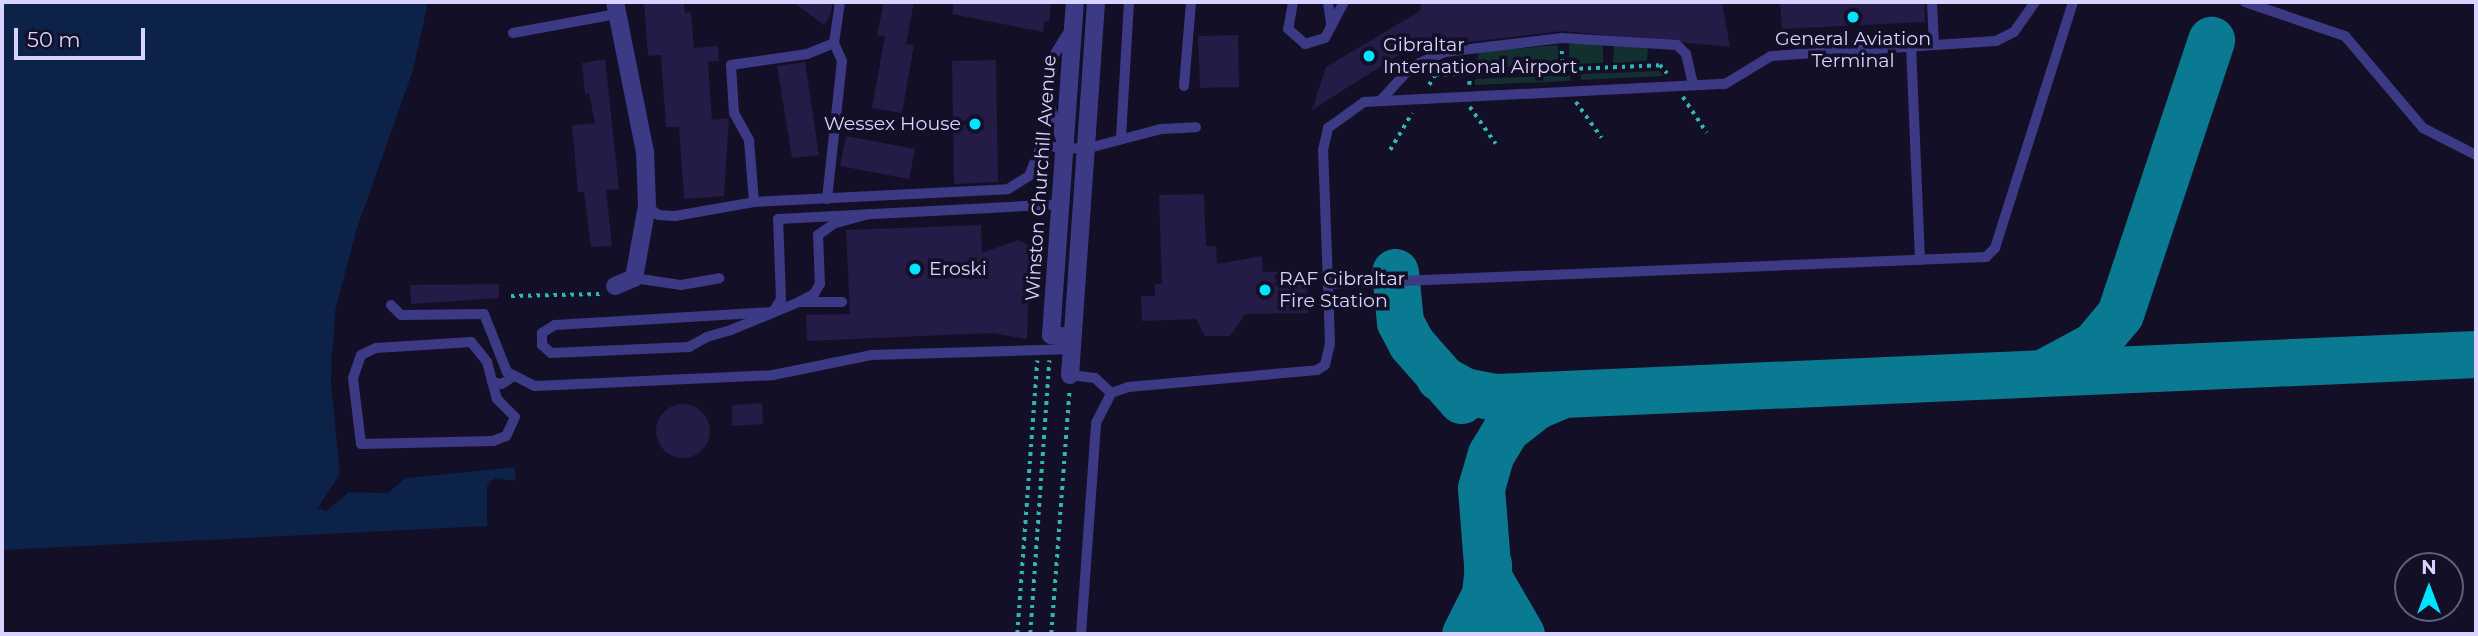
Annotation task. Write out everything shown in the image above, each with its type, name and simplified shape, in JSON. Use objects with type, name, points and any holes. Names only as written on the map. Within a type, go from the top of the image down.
[{"type":"street","name":"Winston Churchill Avenue","points":[[1072,343],[1051,335],[1075,2]]},
{"type":"street","points":[[1069,382],[1096,2]]},
{"type":"street","points":[[615,286],[634,278],[648,206],[645,152],[616,8]]},
{"type":"lane","points":[[827,199],[842,61],[834,43],[840,2]]},
{"type":"lane","points":[[1121,137],[1129,2]]},
{"type":"lane","points":[[1184,86],[1191,2]]},
{"type":"lane","points":[[1293,2],[1287,22],[1297,41],[1320,41],[1344,2]]},
{"type":"lane","points":[[1328,2],[1331,25]]},
{"type":"lane","points":[[1932,2],[1934,44]]},
{"type":"lane","points":[[1081,634],[1096,423],[1111,393],[1128,387],[1317,370],[1325,365],[1330,344],[1323,150],[1328,128],[1364,102],[1693,85],[1737,80],[1771,57],[2008,38],[2035,2]]},
{"type":"lane","points":[[1328,284],[1986,257],[1996,248],[2073,2]]},
{"type":"lane","points":[[2245,2],[2345,36],[2423,128],[2476,155]]},
{"type":"lane","points":[[513,33],[616,8]]},
{"type":"lane","points":[[1380,100],[1412,66],[1445,52],[1562,38],[1677,46],[1686,54],[1693,85]]},
{"type":"lane","points":[[754,202],[749,140],[734,113],[731,65],[807,54],[834,43]]},
{"type":"lane","points":[[1911,45],[1920,260]]},
{"type":"lane","points":[[648,206],[658,215],[675,216],[754,202],[1008,189],[1028,176],[1041,146],[1085,149],[1121,137],[1196,127]]},
{"type":"lane","points":[[773,312],[781,291],[778,219],[1060,204]]},
{"type":"lane","points":[[818,235],[835,223],[869,214]]},
{"type":"lane","points":[[773,312],[555,325],[541,336],[544,350],[551,353],[676,349],[773,312],[799,302],[820,284],[818,235],[805,218]]},
{"type":"lane","points":[[634,278],[681,285],[719,278]]},
{"type":"lane","points":[[781,291],[785,299],[799,302],[842,302]]},
{"type":"lane","points":[[391,305],[401,316],[484,314],[512,377],[535,386],[773,374],[871,355],[1050,347],[1072,343]]},
{"type":"lane","points":[[471,342],[487,362],[492,382],[497,400],[515,417],[514,426],[500,439],[369,447],[358,441],[353,370],[368,350],[471,342]]},
{"type":"lane","points":[[492,382],[502,384],[512,377]]},
{"type":"lane","points":[[1069,382],[1094,378],[1111,393]]},
{"type":"path","points":[[1562,38],[1563,69]]},
{"type":"path","points":[[511,296],[599,294],[615,286]]},
{"type":"path","points":[[1030,634],[1050,347]]},
{"type":"path","points":[[1051,634],[1069,382]]},
{"type":"green space","points":[[1569,44],[1603,44],[1603,63],[1569,64]]},
{"type":"green space","points":[[1614,44],[1648,47],[1647,61],[1613,63]]},
{"type":"green space","points":[[1558,45],[1558,65],[1475,68],[1479,52]]},
{"type":"green space","points":[[1659,71],[1663,76],[1581,80],[1581,74]]},
{"type":"green space","points":[[1570,75],[1570,81],[1475,85],[1475,79]]},
{"type":"water","points":[[2,2],[428,2],[413,70],[356,231],[335,311],[331,383],[340,474],[318,508],[326,511],[349,492],[388,493],[405,478],[515,467],[516,481],[490,481],[487,526],[2,550]]},
{"type":"pier","points":[[340,304],[335,383],[343,475],[337,493],[322,507],[348,489],[386,490],[404,475],[517,463],[518,484],[496,482],[490,487],[489,529],[2,554],[487,526],[487,486],[495,478],[516,481],[515,467],[405,478],[388,493],[349,492],[326,511],[318,508],[340,474],[331,361]]},
{"type":"building","points":[[644,2],[684,2],[685,13],[691,12],[694,48],[718,46],[719,61],[708,62],[712,120],[729,118],[724,196],[684,199],[679,127],[666,127],[661,55],[648,56]]},
{"type":"building","points":[[793,2],[833,2],[830,16],[824,25]]},
{"type":"building","points":[[884,2],[914,2],[906,44],[914,45],[902,113],[872,108],[885,36],[877,35]]},
{"type":"building","points":[[954,2],[1051,2],[1049,22],[1044,21],[1043,32],[952,14]]},
{"type":"building","name":"Gibraltar International Airport","points":[[1421,2],[1722,2],[1730,47],[1562,31],[1444,45],[1415,55],[1416,44],[1312,110],[1326,67],[1420,11]]},
{"type":"building","name":"General Aviation Terminal","points":[[1780,2],[1924,2],[1925,22],[1782,29]]},
{"type":"building","points":[[1238,35],[1239,87],[1200,88],[1198,36]]},
{"type":"building","points":[[605,59],[619,189],[606,190],[612,246],[591,247],[584,192],[578,192],[572,125],[595,123],[589,93],[585,94],[582,63]]},
{"type":"building","name":"Wessex House","points":[[996,60],[998,182],[954,184],[952,61]]},
{"type":"building","points":[[805,62],[819,155],[792,158],[777,66]]},
{"type":"building","points":[[846,136],[915,149],[909,179],[840,166]]},
{"type":"building","points":[[1204,194],[1206,246],[1216,246],[1217,264],[1262,256],[1263,272],[1307,271],[1308,313],[1245,314],[1230,336],[1205,336],[1196,319],[1142,321],[1141,296],[1155,296],[1155,284],[1162,284],[1159,195]]},
{"type":"building","name":"Eroski","points":[[981,225],[982,253],[1018,240],[1033,247],[1040,263],[1029,279],[1027,339],[992,333],[807,341],[806,315],[850,314],[846,230]]},
{"type":"building","points":[[499,284],[499,298],[411,304],[410,285]]},
{"type":"building","points":[[762,403],[763,424],[732,426],[732,405]]},
{"type":"building","points":[[688,404],[698,408],[706,416],[710,431],[706,446],[698,454],[678,458],[668,454],[660,446],[656,426],[660,416],[668,408]]},
{"type":"taxiway","points":[[2046,371],[2094,345],[2120,314],[2211,40]]},
{"type":"taxiway","points":[[1395,272],[1400,322],[1411,343],[1461,400]]},
{"type":"taxiway","points":[[1439,377],[1464,391],[1496,397],[2476,354]]},
{"type":"taxiway","points":[[1521,634],[1488,577],[1481,488],[1491,454],[1506,429],[1535,406],[1559,396]]},
{"type":"taxiway","points":[[1465,634],[1485,594],[1488,564]]},
{"type":"place","name":"General Aviation Terminal","points":[[1853,17]]},
{"type":"place","name":"Gibraltar International Airport","points":[[1369,56]]},
{"type":"place","name":"Wessex House","points":[[975,124]]},
{"type":"place","name":"Eroski","points":[[915,269]]},
{"type":"place","name":"RAF Gibraltar Fire Station","points":[[1265,290]]}]
